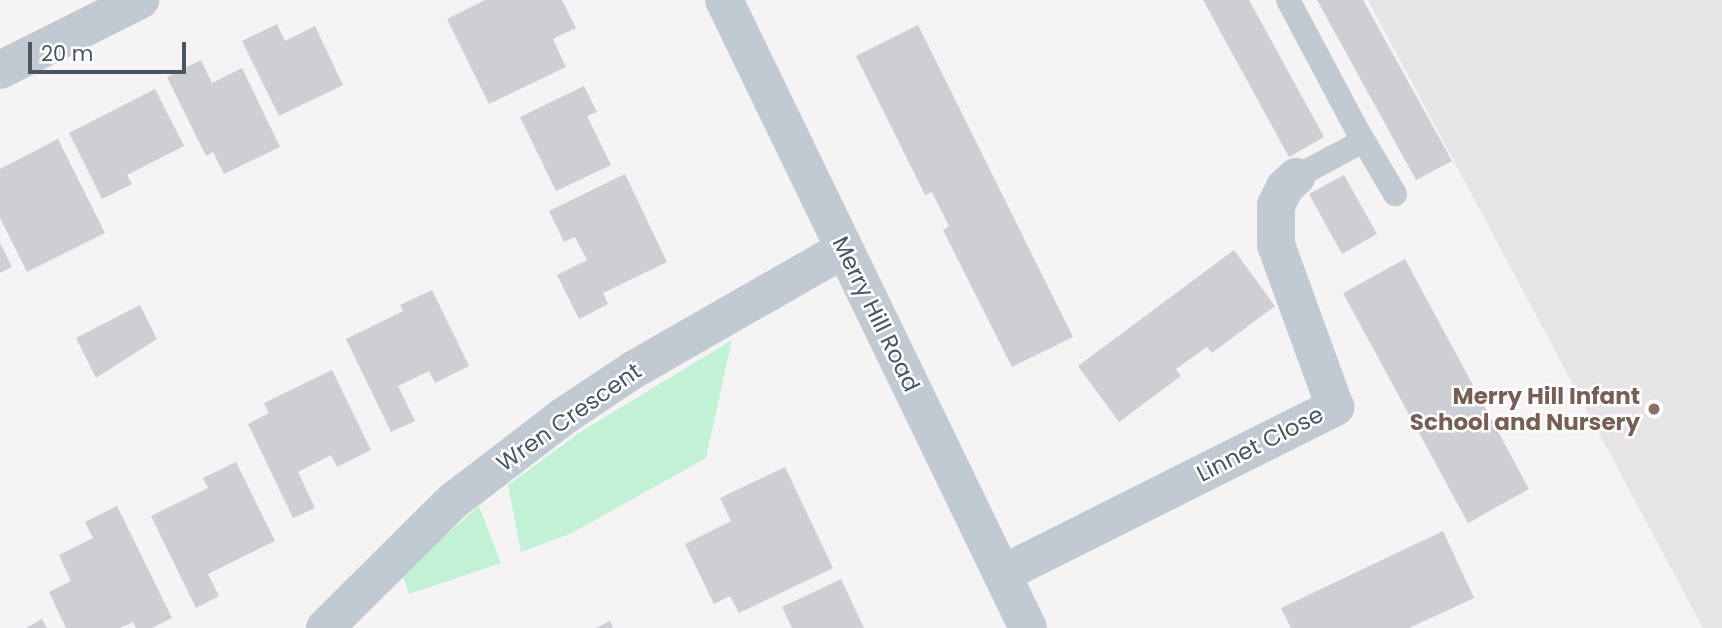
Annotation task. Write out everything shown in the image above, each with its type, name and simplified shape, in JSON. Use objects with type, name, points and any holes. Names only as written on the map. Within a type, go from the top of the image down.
[{"type":"street","points":[[0,70],[140,0]]},
{"type":"street","name":"Merry Hill Road","points":[[724,0],[1028,628]]},
{"type":"street","name":"Linnet Close","points":[[1002,574],[1335,407],[1276,245],[1276,205],[1285,187],[1296,177]]},
{"type":"street","name":"Wren Crescent","points":[[325,628],[453,501],[564,416],[633,370],[844,249]]},
{"type":"lane","points":[[1288,0],[1363,141],[1296,177]]},
{"type":"lane","points":[[1359,133],[1395,194]]},
{"type":"shaded area","name":"Merry Hill Infant School and Nursery","points":[[1368,0],[1722,0],[1722,628],[1703,628]]},
{"type":"green space","points":[[732,340],[706,458],[572,533],[521,552],[508,485],[582,431]]},
{"type":"green space","points":[[479,506],[501,563],[409,594],[402,574]]},
{"type":"building","points":[[485,0],[562,0],[576,28],[553,39],[566,67],[489,104],[447,19]]},
{"type":"building","points":[[1203,0],[1249,0],[1324,137],[1289,157]]},
{"type":"building","points":[[1317,0],[1363,0],[1452,161],[1416,180]]},
{"type":"building","points":[[277,24],[285,41],[315,26],[343,85],[279,116],[242,41]]},
{"type":"building","points":[[918,25],[1073,337],[1012,367],[943,230],[949,226],[932,192],[925,195],[856,56]]},
{"type":"building","points":[[201,60],[212,83],[242,68],[280,147],[224,174],[213,152],[206,156],[167,77]]},
{"type":"building","points":[[584,86],[597,112],[587,116],[611,165],[556,191],[520,117]]},
{"type":"building","points":[[155,89],[184,146],[127,175],[132,184],[102,199],[69,133]]},
{"type":"building","points":[[58,139],[105,233],[27,272],[0,218],[0,169]]},
{"type":"building","points":[[625,174],[667,262],[603,293],[608,304],[579,319],[557,275],[587,260],[575,237],[564,242],[549,211]]},
{"type":"building","points":[[1344,175],[1377,234],[1342,254],[1309,194]]},
{"type":"building","points":[[0,243],[12,267],[0,273]]},
{"type":"building","points":[[1234,250],[1275,306],[1212,353],[1207,347],[1176,369],[1181,376],[1119,422],[1078,366]]},
{"type":"building","points":[[1405,259],[1529,489],[1468,523],[1343,293]]},
{"type":"building","points":[[432,290],[469,366],[435,383],[429,371],[398,386],[415,421],[391,432],[346,339],[403,311],[400,305]]},
{"type":"building","points":[[140,305],[157,339],[96,378],[76,338]]},
{"type":"building","points":[[332,370],[371,450],[337,467],[331,455],[298,472],[315,508],[293,518],[248,424],[269,413],[264,403]]},
{"type":"building","points":[[236,462],[275,541],[208,574],[219,596],[196,608],[151,516],[208,488],[203,478]]},
{"type":"building","points":[[785,467],[833,568],[739,613],[730,596],[714,604],[685,544],[731,521],[720,498]]},
{"type":"building","points":[[117,506],[172,618],[152,628],[136,628],[133,622],[120,628],[66,628],[49,592],[71,581],[59,555],[93,538],[85,522]]},
{"type":"building","points":[[1443,531],[1474,598],[1409,628],[1291,628],[1281,608]]},
{"type":"building","points":[[841,579],[864,628],[792,628],[782,607]]},
{"type":"building","points":[[42,619],[47,628],[26,628]]},
{"type":"building","points":[[610,621],[613,628],[596,628]]},
{"type":"place","name":"Merry Hill Infant School and Nursery","points":[[1654,409]]}]
